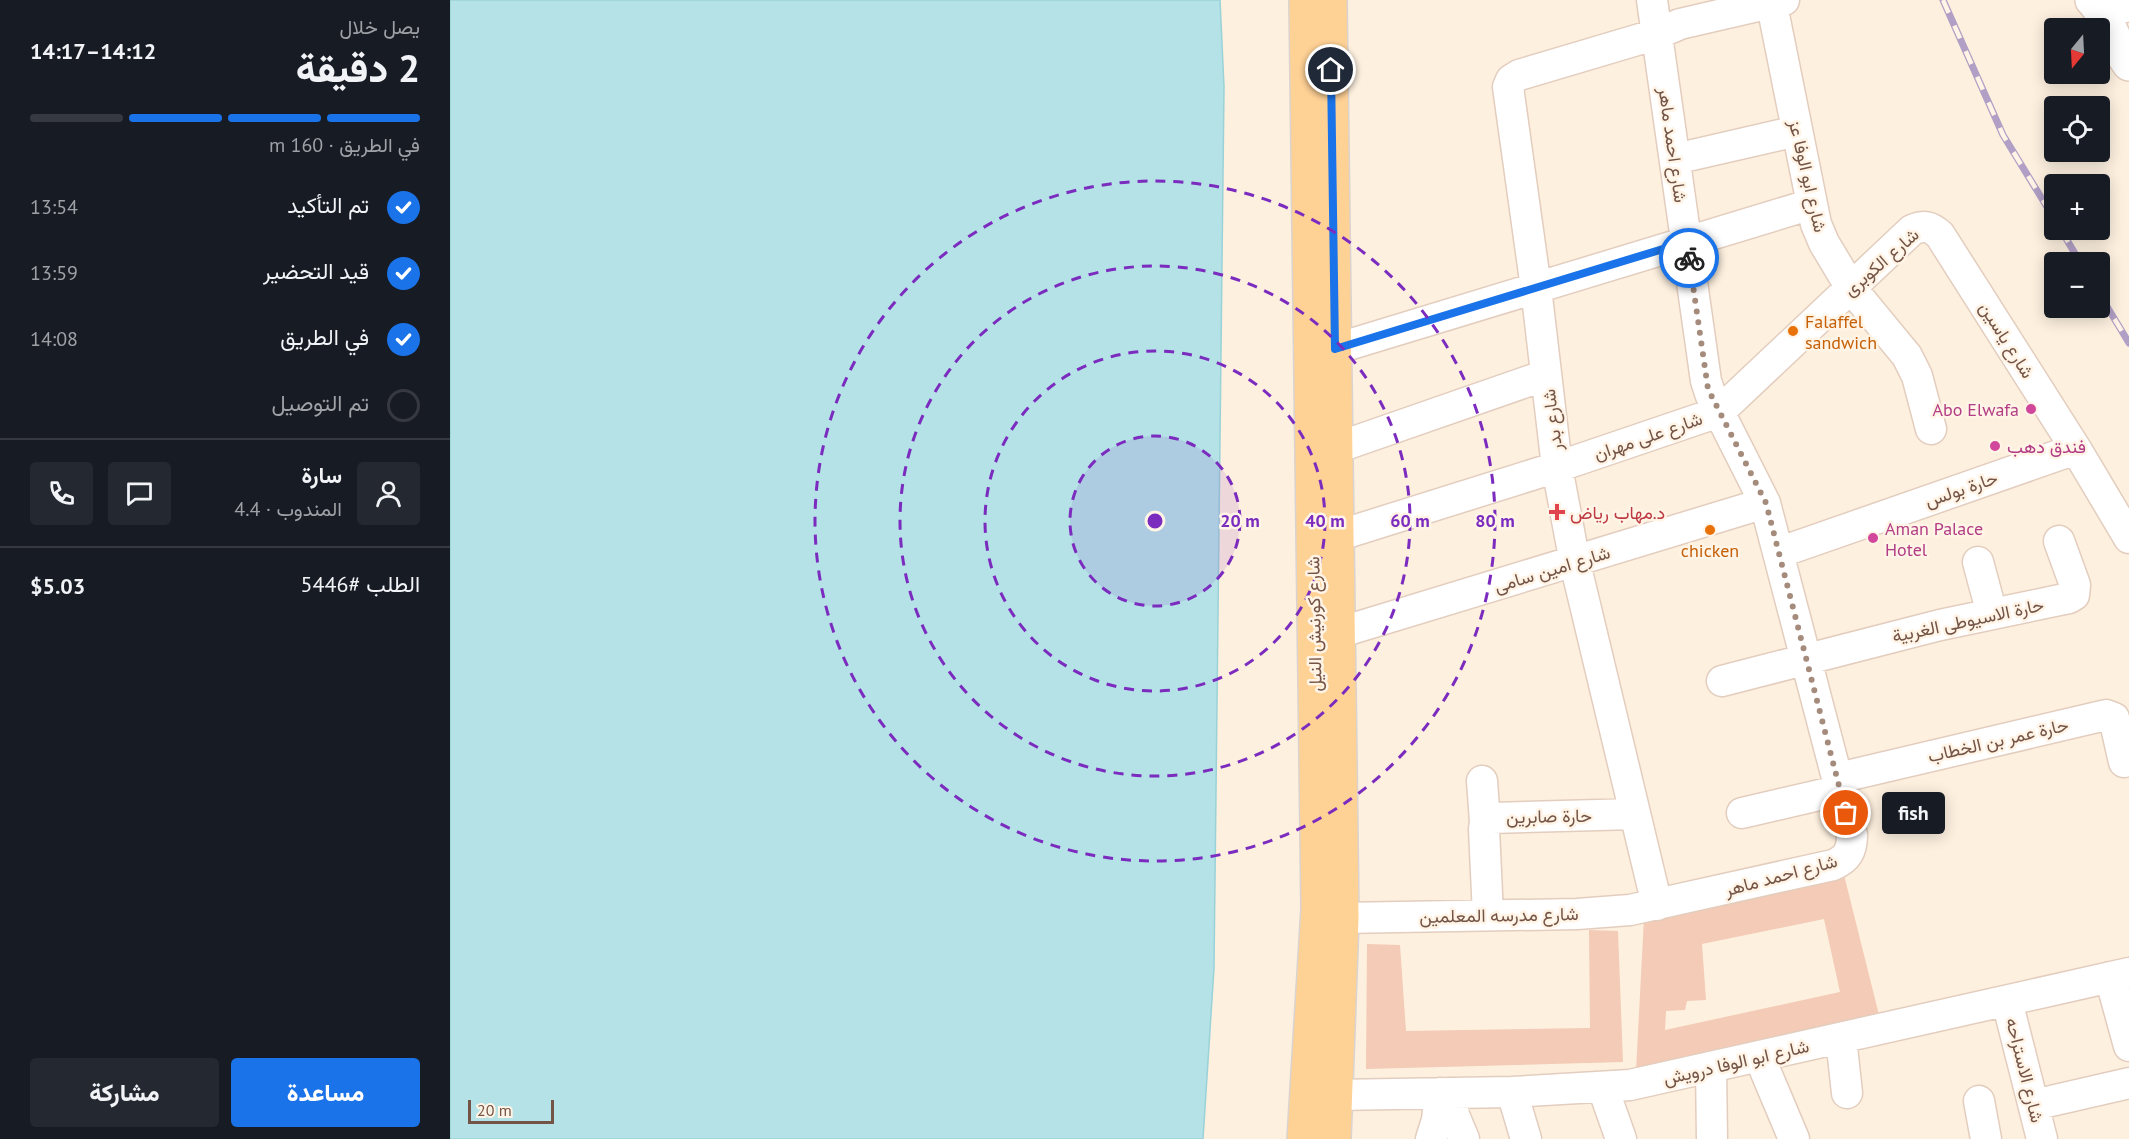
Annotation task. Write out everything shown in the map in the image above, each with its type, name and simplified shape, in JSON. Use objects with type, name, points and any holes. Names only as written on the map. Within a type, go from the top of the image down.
[{"type":"main road","name":"شارع كورنيش النيل","points":[[1304,1139],[1318,909],[1306,0]]},
{"type":"main road","name":"شارع كورنيش النيل","points":[[1330,0],[1342,918],[1334,1139]]},
{"type":"street","name":"شارع احمد ماهر","points":[[1652,0],[1706,381],[1719,412],[1766,503],[1852,835],[1852,845],[1842,861],[1657,905]]},
{"type":"street","points":[[1657,34],[1680,24],[1775,1]]},
{"type":"street","name":"شارع ابو الوفا عز","points":[[1775,1],[1797,131],[1812,204],[1824,243],[1851,288],[1907,356],[1917,376],[1931,429]]},
{"type":"street","points":[[2113,9],[2110,33],[2129,64]]},
{"type":"street","name":"شارع بدر","points":[[1657,34],[1519,75],[1511,80],[1508,87],[1536,288],[1557,467],[1575,563],[1657,905]]},
{"type":"street","points":[[1675,159],[1797,131]]},
{"type":"street","points":[[1335,349],[1812,204]]},
{"type":"street","name":"شارع الكوبرى","points":[[1719,412],[1912,230],[1922,226],[1932,228],[1940,235]]},
{"type":"street","name":"شارع ياسين","points":[[1940,235],[2076,449],[2129,538]]},
{"type":"street","points":[[1336,448],[1546,375]]},
{"type":"street","name":"شارع على مهران","points":[[1337,536],[1557,467],[1719,412]]},
{"type":"street","name":"حارة بولس","points":[[1779,553],[2076,449]]},
{"type":"street","name":"شارع امين سامى","points":[[1338,633],[1575,563],[1766,503]]},
{"type":"street","name":"حارة الاسيوطى الغربية","points":[[1722,681],[1806,658],[2074,596],[2075,585],[2059,541]]},
{"type":"street","points":[[1978,562],[1992,614]]},
{"type":"street","name":"حارة عمر بن الخطاب","points":[[1839,784],[2106,715],[2114,718],[2124,762]]},
{"type":"street","points":[[1482,781],[1485,822]]},
{"type":"street","points":[[1742,813],[1839,784]]},
{"type":"street","name":"حارة صابرين","points":[[1488,915],[1485,822],[1498,816],[1635,814]]},
{"type":"street","name":"شارع مدرسه المعلمين","points":[[1342,918],[1604,913],[1657,905]]},
{"type":"street","points":[[2120,975],[2129,1046]]},
{"type":"street","name":"شارع ابو الوفا درويش","points":[[1336,1095],[1512,1092],[1602,1088],[1658,1081],[2120,975]]},
{"type":"street","name":"شارع الاستراحه","points":[[2007,1001],[2042,1139]]},
{"type":"street","points":[[1841,1038],[1847,1093]]},
{"type":"street","points":[[1759,1056],[1794,1139]]},
{"type":"street","points":[[1711,1067],[1712,1139]]},
{"type":"street","points":[[2034,1105],[2129,1083]]},
{"type":"street","points":[[1602,1088],[1621,1139]]},
{"type":"street","points":[[1512,1092],[1526,1139]]},
{"type":"street","points":[[1431,1139],[1445,1093]]},
{"type":"street","points":[[1445,1093],[1464,1139]]},
{"type":"street","points":[[1979,1101],[1986,1139]]},
{"type":"water","points":[[450,0],[1220,0],[1224,87],[1214,968],[1203,1139],[450,1139]]},
{"type":"building","points":[[1844,875],[1879,1015],[1636,1071],[1644,918]],"holes":[[[1824,919],[1840,992],[1665,1030],[1666,1011],[1685,1010],[1687,1001],[1706,1000],[1702,944]]]},
{"type":"building","points":[[1589,930],[1618,931],[1623,1062],[1366,1069],[1367,944],[1400,945],[1406,1031],[1590,1028]]},
{"type":"railway","points":[[1943,0],[2003,135],[2044,202]]},
{"type":"railway","points":[[2067,240],[2074,252]]},
{"type":"railway","points":[[2110,312],[2129,343]]},
{"type":"way so far","points":[[1689,258],[1708,389],[1766,503],[1846,813]]},
{"type":"place","name":"Falaffel sandwich","points":[[1793,331]]},
{"type":"place","name":"Abo Elwafa","points":[[2031,409]]},
{"type":"place","name":"فندق دهب","points":[[1995,446]]},
{"type":"place","name":"د.مهاب رياض","points":[[1557,512]]},
{"type":"place","name":"chicken","points":[[1710,530]]},
{"type":"place","name":"Aman Palace Hotel","points":[[1873,538]]},
{"type":"place","name":"fish","points":[[1846,813]]},
{"type":"route","points":[[1331,70],[1335,349],[1686,242],[1689,258]]}]
